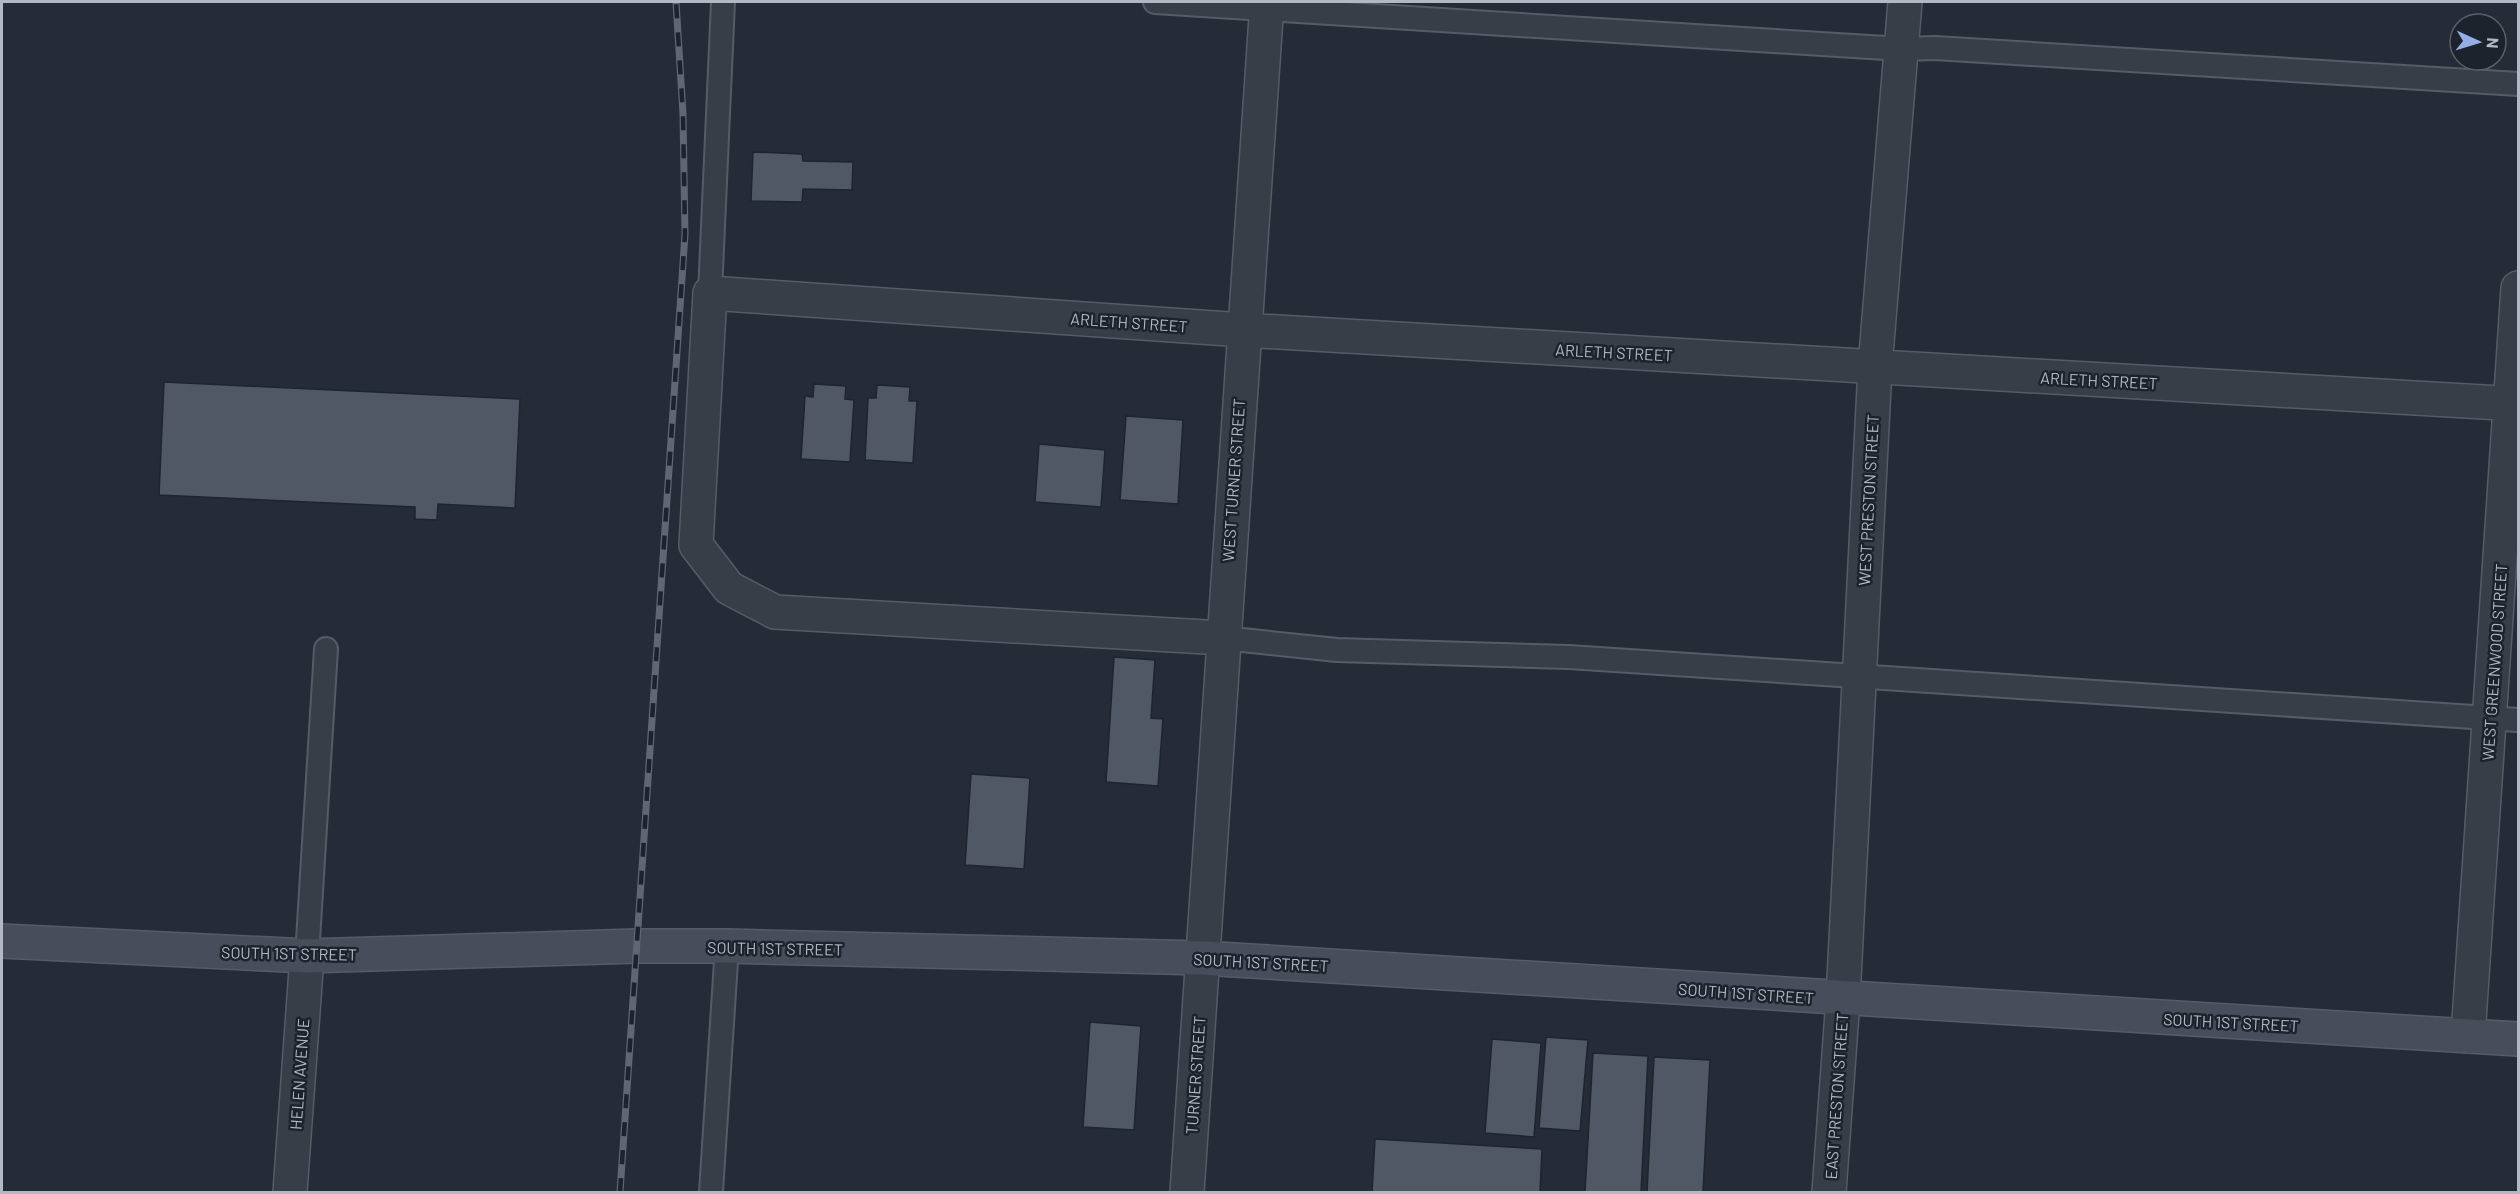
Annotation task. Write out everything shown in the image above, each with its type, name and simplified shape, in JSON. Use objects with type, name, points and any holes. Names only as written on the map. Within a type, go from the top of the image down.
[{"type":"street","name":"WEST PRESTON STREET","points":[[1843,999],[1875,367],[1905,2]]},
{"type":"street","name":"WEST TURNER STREET","points":[[1202,958],[1267,4]]},
{"type":"street","name":"WEST GREENWOOD STREET","points":[[2468,1036],[2505,719],[2518,288]]},
{"type":"street","name":"ARLETH STREET","points":[[710,293],[1243,330],[2515,404]]},
{"type":"street","points":[[710,293],[696,545],[729,588],[775,612],[1223,639]]},
{"type":"street","name":"SOUTH 1ST STREET","points":[[2,941],[307,956],[636,946],[727,946],[1202,958],[2518,1039]]},
{"type":"street","name":"HELEN AVENUE","points":[[290,1192],[307,956]]},
{"type":"street","name":"TURNER STREET","points":[[1187,1192],[1202,958]]},
{"type":"street","name":"EAST PRESTON STREET","points":[[1828,1192],[1843,999]]},
{"type":"lane","points":[[710,293],[723,2]]},
{"type":"lane","points":[[1155,2],[1267,4],[1642,34],[1901,49],[1935,48],[2518,84]]},
{"type":"lane","points":[[1223,639],[1337,650],[1569,657],[2505,719]]},
{"type":"lane","points":[[307,956],[326,649]]},
{"type":"lane","points":[[711,1192],[727,946]]},
{"type":"building","points":[[753,152],[802,154],[803,161],[853,162],[852,190],[803,189],[802,202],[751,201]]},
{"type":"building","points":[[164,382],[520,399],[515,508],[438,504],[437,520],[415,519],[415,507],[159,495]]},
{"type":"building","points":[[814,384],[846,386],[845,399],[854,400],[850,462],[801,459],[805,396],[813,397]]},
{"type":"building","points":[[877,385],[910,387],[909,401],[917,401],[913,463],[865,460],[868,398],[876,398]]},
{"type":"building","points":[[1126,416],[1183,420],[1178,504],[1120,500]]},
{"type":"building","points":[[1039,444],[1105,450],[1101,507],[1035,502]]},
{"type":"building","points":[[1114,657],[1155,660],[1151,718],[1163,719],[1158,786],[1106,782]]},
{"type":"building","points":[[971,774],[1030,778],[1024,869],[965,865]]},
{"type":"building","points":[[1090,1022],[1141,1026],[1134,1130],[1083,1127]]},
{"type":"building","points":[[1546,1037],[1588,1040],[1580,1131],[1539,1128]]},
{"type":"building","points":[[1492,1039],[1541,1043],[1534,1137],[1485,1133]]},
{"type":"building","points":[[1593,1053],[1648,1056],[1641,1192],[1585,1192]]},
{"type":"building","points":[[1654,1057],[1710,1060],[1703,1192],[1647,1192]]},
{"type":"building","points":[[1375,1139],[1542,1149],[1540,1192],[1372,1192]]},
{"type":"railway","points":[[620,1192],[685,234],[683,114],[676,2]]}]
